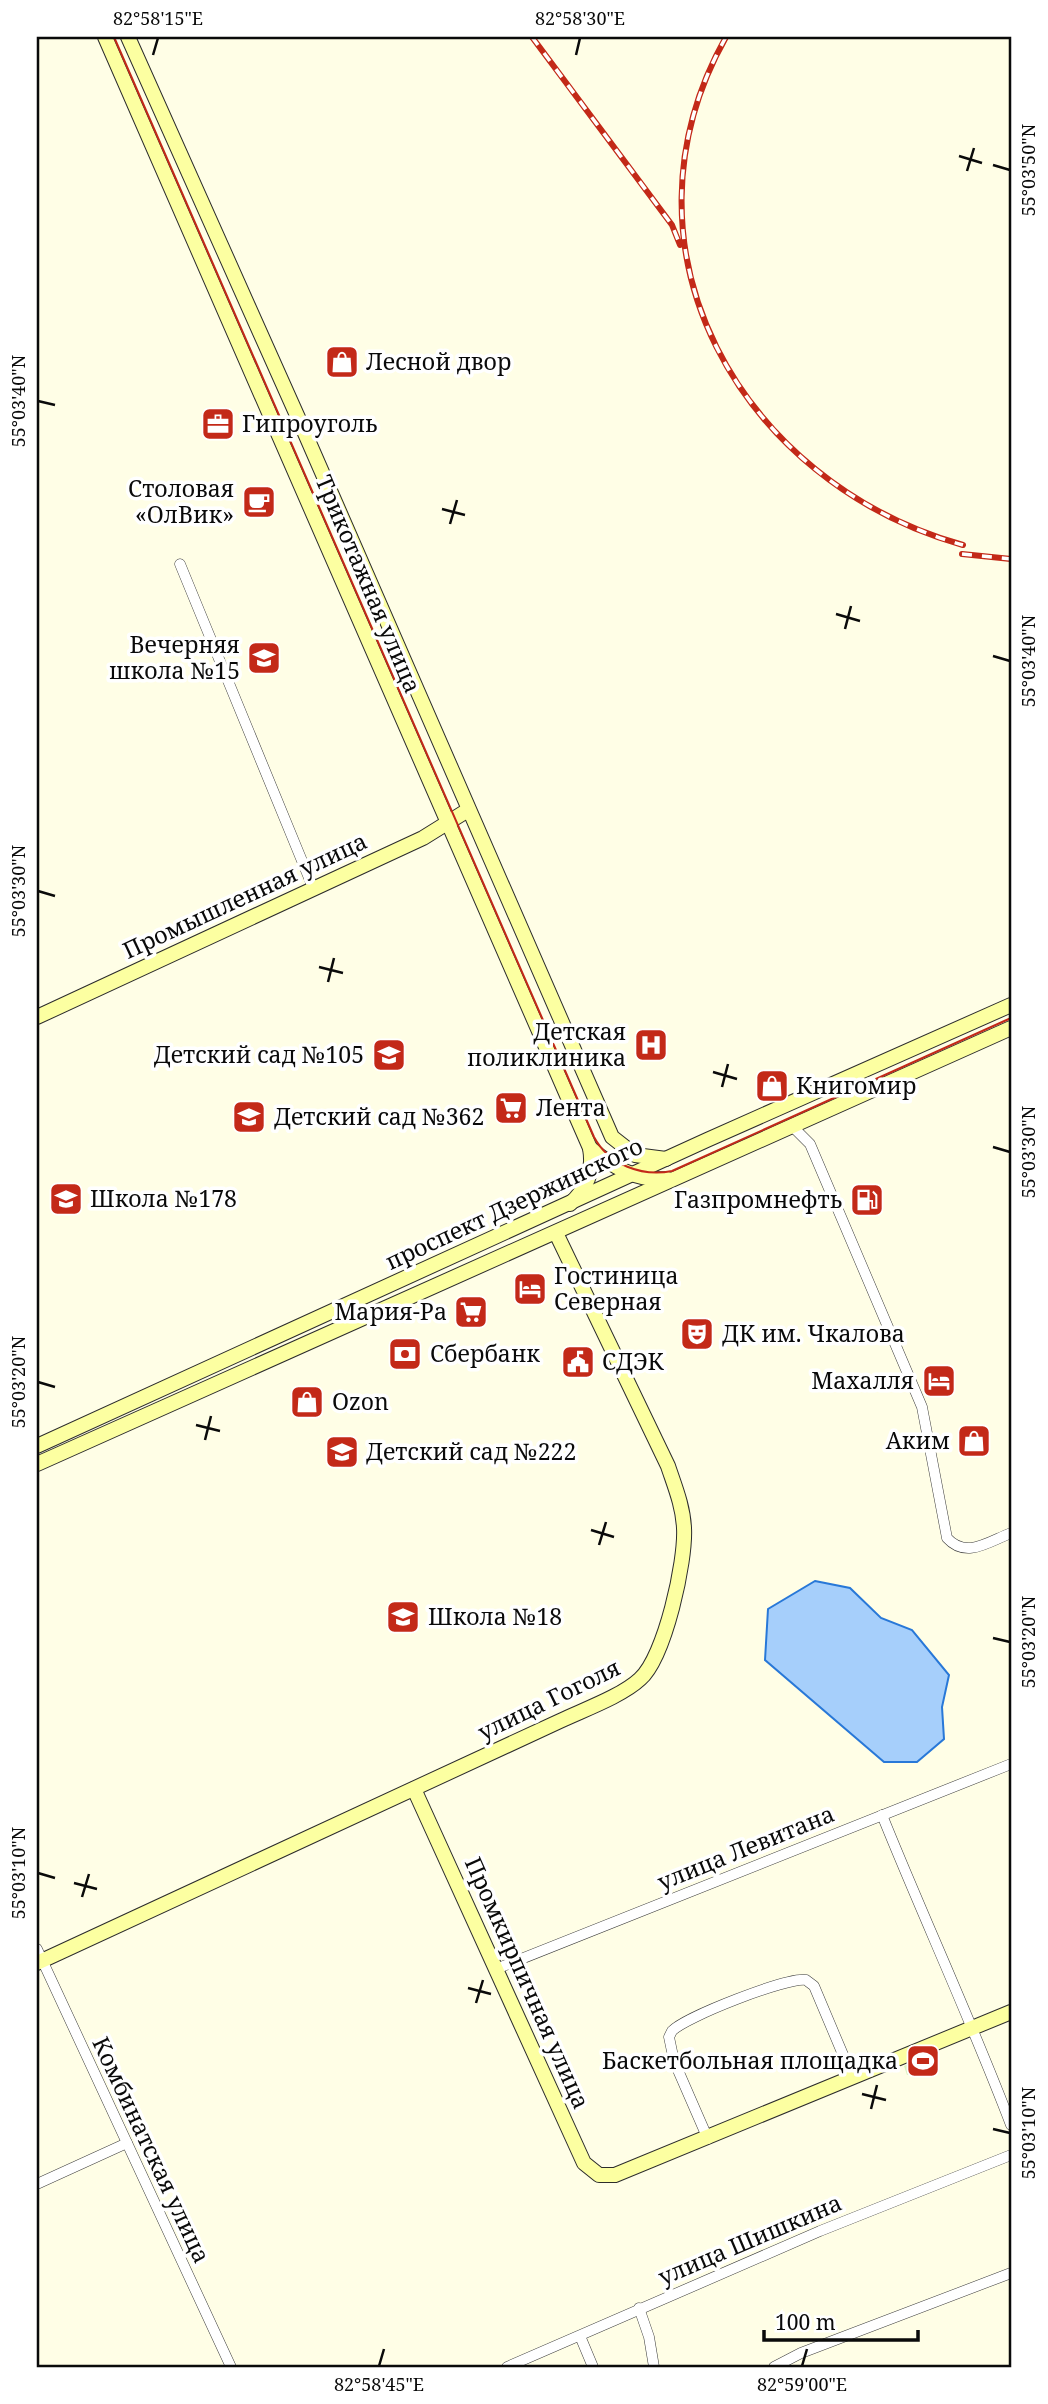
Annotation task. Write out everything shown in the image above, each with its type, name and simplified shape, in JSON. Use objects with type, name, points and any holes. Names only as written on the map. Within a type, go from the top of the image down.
[{"type":"main road","name":"Трикотажная улица","points":[[105,37],[590,1148]]},
{"type":"main road","name":"Трикотажная улица","points":[[128,37],[304,431],[612,1137]]},
{"type":"main road","name":"Промышленная улица","points":[[37,1017],[314,890],[448,825],[468,810]]},
{"type":"main road","name":"проспект Дзержинского","points":[[37,1446],[1011,1005]]},
{"type":"main road","name":"проспект Дзержинского","points":[[37,1464],[1011,1027]]},
{"type":"main road","points":[[612,1137],[635,1155],[666,1159]]},
{"type":"main road","points":[[581,1222],[607,1187],[613,1166],[612,1137]]},
{"type":"main road","points":[[590,1148],[613,1166],[633,1175],[649,1179],[680,1177]]},
{"type":"main road","points":[[570,1204],[584,1190],[591,1171],[590,1148]]},
{"type":"main road","name":"улица Гоголя","points":[[39,1958],[414,1789],[638,1682],[652,1668],[671,1614],[685,1531],[682,1506],[668,1466],[555,1233]]},
{"type":"main road","name":"Промкирпичная улица","points":[[414,1789],[584,2164],[599,2175],[615,2175],[708,2139]]},
{"type":"main road","points":[[708,2139],[852,2076],[1011,2012]]},
{"type":"street","points":[[180,564],[314,890]]},
{"type":"street","points":[[793,1126],[810,1144],[922,1407],[947,1538],[955,1546],[968,1550],[1011,1533]]},
{"type":"street","name":"улица Левитана","points":[[496,1969],[1011,1764]]},
{"type":"street","points":[[882,1815],[928,1930],[974,2027],[1011,2125]]},
{"type":"street","name":"Комбинатская улица","points":[[39,1958],[231,2367]]},
{"type":"street","points":[[708,2139],[670,2049],[672,2031],[686,2020],[785,1982],[806,1980],[814,1986],[852,2076]]},
{"type":"street","points":[[37,2184],[127,2143]]},
{"type":"street","name":"улица Шишкина","points":[[508,2367],[820,2231],[1011,2155]]},
{"type":"street","points":[[774,2367],[801,2353],[1011,2273]]},
{"type":"street","points":[[639,2308],[649,2337],[654,2367]]},
{"type":"street","points":[[580,2336],[593,2367]]},
{"type":"green space","name":"Баскетбольная площадка","points":[[928,2056],[932,2066],[907,2075],[904,2066]]},
{"type":"water","points":[[815,1581],[850,1588],[881,1618],[912,1630],[949,1675],[942,1707],[944,1739],[917,1762],[884,1762],[765,1660],[768,1609]]},
{"type":"tram line","points":[[114,37],[600,1147],[627,1167],[649,1172],[672,1171],[1011,1018]]},
{"type":"railway","points":[[532,37],[672,225],[680,245]]},
{"type":"railway","points":[[726,37],[693,117],[682,197],[690,275],[717,347],[759,413],[816,469],[884,514],[963,545]]},
{"type":"railway","points":[[962,554],[1011,559]]},
{"type":"place","name":"Лесной двор","points":[[342,362]]},
{"type":"place","name":"Гипроуголь","points":[[218,424]]},
{"type":"place","name":"Столовая «ОлВик»","points":[[259,502]]},
{"type":"place","name":"Вечерняя школа №15","points":[[264,658]]},
{"type":"place","name":"Детская поликлиника","points":[[651,1045]]},
{"type":"place","name":"Детский сад №105","points":[[389,1055]]},
{"type":"place","name":"Книгомир","points":[[772,1086]]},
{"type":"place","name":"Лента","points":[[511,1108]]},
{"type":"place","name":"Детский сад №362","points":[[249,1117]]},
{"type":"place","name":"Школа №178","points":[[66,1199]]},
{"type":"place","name":"Газпромнефть","points":[[867,1200]]},
{"type":"place","name":"Гостиница Северная","points":[[530,1289]]},
{"type":"place","name":"Мария-Ра","points":[[471,1312]]},
{"type":"place","name":"ДК им. Чкалова","points":[[697,1334]]},
{"type":"place","name":"Сбербанк","points":[[405,1354]]},
{"type":"place","name":"СДЭК","points":[[578,1362]]},
{"type":"place","name":"Махалля","points":[[939,1381]]},
{"type":"place","name":"Ozon","points":[[307,1402]]},
{"type":"place","name":"Аким","points":[[974,1441]]},
{"type":"place","name":"Детский сад №222","points":[[342,1452]]},
{"type":"place","name":"Школа №18","points":[[403,1617]]},
{"type":"place","name":"Баскетбольная площадка","points":[[923,2061]]}]
